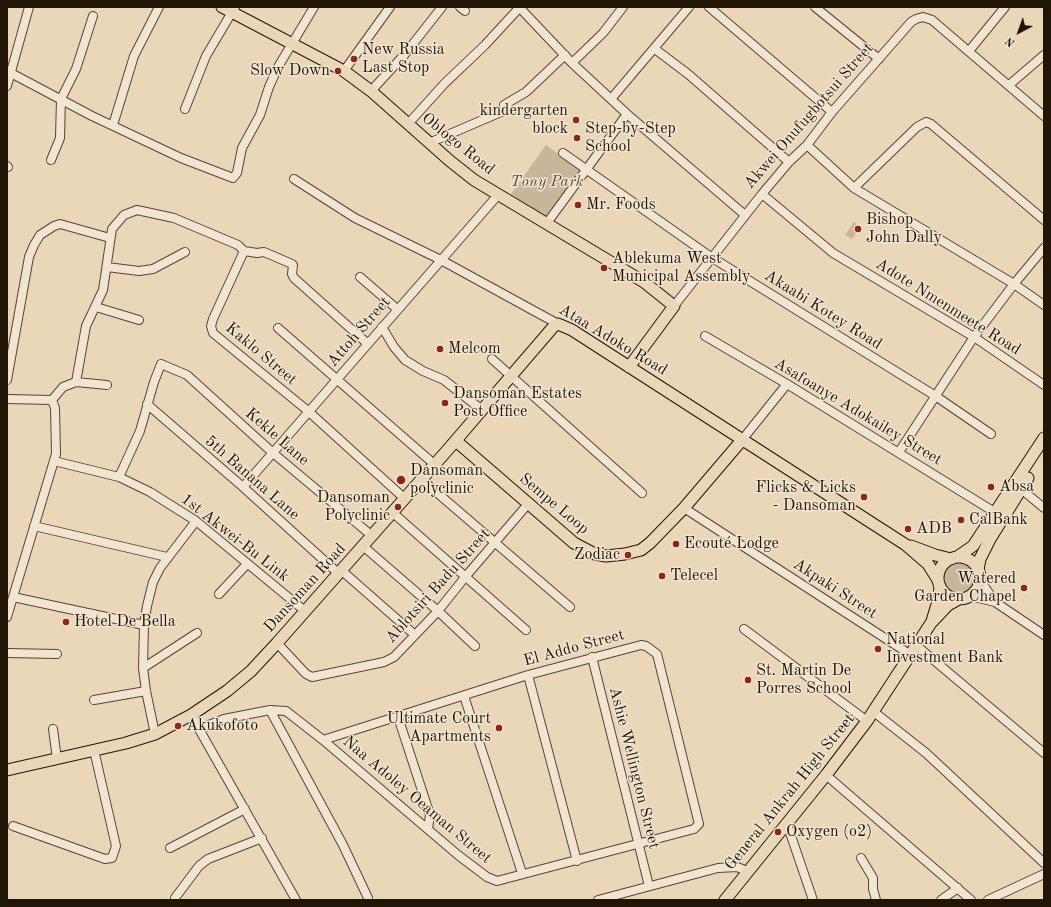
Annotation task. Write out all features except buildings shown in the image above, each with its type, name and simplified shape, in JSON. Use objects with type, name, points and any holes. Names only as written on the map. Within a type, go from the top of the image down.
[{"type":"main road","name":"Oblogo Road","points":[[230,9],[344,71],[371,91],[429,143],[462,170],[498,195],[644,282],[674,306]]},
{"type":"main road","name":"Akwei Onufugbotsui Street","points":[[629,367],[674,306]]},
{"type":"main road","name":"Ataa Adoko Road","points":[[558,324],[572,330],[906,545],[928,564],[939,583]]},
{"type":"main road","name":"Dansoman Road","points":[[7,770],[155,734],[191,715],[240,681],[277,643],[558,324]]},
{"type":"main road","points":[[1044,438],[973,546],[941,567],[939,583],[949,597],[964,598],[978,589],[983,554],[1044,451]]},
{"type":"main road","name":"Sempe Loop","points":[[456,441],[574,543],[595,554],[606,556],[641,550],[650,543],[684,508],[742,440]]},
{"type":"main road","name":"Ataa Adoko Road","points":[[906,545],[935,555],[954,558]]},
{"type":"main road","points":[[954,558],[970,560],[979,575]]},
{"type":"main road","name":"General Ankrah High Street","points":[[931,623],[938,598],[939,583]]},
{"type":"main road","name":"General Ankrah High Street","points":[[724,900],[787,824],[871,717],[931,623],[948,605],[964,598]]},
{"type":"street","points":[[7,86],[9,73],[29,7]]},
{"type":"street","points":[[113,125],[134,56],[159,7]]},
{"type":"street","points":[[9,73],[113,125],[230,179],[234,177],[242,148],[260,115],[269,87],[291,43],[314,7]]},
{"type":"street","points":[[344,71],[390,7]]},
{"type":"street","points":[[371,91],[405,54],[442,7]]},
{"type":"street","points":[[408,124],[450,78],[485,45],[520,7],[572,63],[627,114],[744,215]]},
{"type":"street","points":[[572,63],[602,33],[623,7]]},
{"type":"street","points":[[611,99],[655,49],[689,7]]},
{"type":"street","points":[[710,7],[832,112]]},
{"type":"street","points":[[816,7],[878,59]]},
{"type":"street","points":[[969,51],[1005,7]]},
{"type":"street","points":[[185,109],[206,56],[230,9]]},
{"type":"street","points":[[51,160],[60,138],[61,98],[76,70],[93,16]]},
{"type":"street","name":"Akwei Onufugbotsui Street","points":[[674,306],[744,215],[789,162],[808,145],[832,112],[911,22],[923,17],[932,20],[1044,116]]},
{"type":"street","points":[[655,49],[688,74],[789,162]]},
{"type":"street","points":[[429,143],[501,112],[507,108],[505,105],[537,83],[565,55]]},
{"type":"street","points":[[1008,85],[1044,55]]},
{"type":"street","points":[[547,223],[627,114]]},
{"type":"street","points":[[854,188],[918,127],[926,122],[931,124],[1044,220]]},
{"type":"street","points":[[808,145],[854,188],[1014,284],[1044,305]]},
{"type":"street","name":"Akaabi Kotey Road","points":[[563,153],[711,257],[934,395],[991,434]]},
{"type":"street","name":"Ataa Adoko Road","points":[[294,179],[355,218],[441,260],[558,324]]},
{"type":"street","name":"Adote Nmenmeete Road","points":[[762,194],[833,252],[974,338],[1044,385]]},
{"type":"street","name":"Attoh Street","points":[[243,487],[498,195]]},
{"type":"street","points":[[76,382],[86,326],[103,290],[112,229],[124,215],[137,210],[192,226],[238,245],[244,251],[257,253],[264,252],[292,264],[294,267],[292,274],[294,278],[368,344]]},
{"type":"street","points":[[7,380],[29,257],[40,235],[60,224],[110,238]]},
{"type":"street","points":[[899,452],[934,395],[974,338],[1014,284],[1044,248]]},
{"type":"street","name":"Kaklo Street","points":[[244,251],[213,319],[211,326],[213,333],[308,411],[404,498]]},
{"type":"street","points":[[107,267],[139,271],[153,269],[185,252]]},
{"type":"street","points":[[360,277],[397,309]]},
{"type":"street","points":[[96,307],[139,320]]},
{"type":"street","points":[[382,327],[394,347],[405,360],[423,371],[444,380],[482,410]]},
{"type":"street","points":[[278,328],[434,464]]},
{"type":"street","name":"Asafoanye Adokailey Street","points":[[704,336],[787,384],[996,513]]},
{"type":"street","points":[[492,358],[642,493]]},
{"type":"street","name":"Kekle Lane","points":[[147,404],[161,364],[187,375],[272,453],[371,535]]},
{"type":"street","points":[[52,400],[63,387],[76,382],[107,385]]},
{"type":"street","points":[[742,440],[787,384]]},
{"type":"street","points":[[7,399],[52,400]]},
{"type":"street","points":[[7,618],[57,449],[56,408],[52,400]]},
{"type":"street","points":[[119,477],[140,431],[147,404]]},
{"type":"street","name":"5th Banana Lane","points":[[147,404],[415,635]]},
{"type":"street","name":"1st Akwei-Bu Link","points":[[54,461],[119,477],[150,492],[196,521],[305,611]]},
{"type":"street","points":[[421,479],[570,607]]},
{"type":"street","points":[[1021,489],[1044,508]]},
{"type":"street","name":"Ablotsiri Badu Street","points":[[277,643],[306,674],[312,677],[384,662],[394,656],[438,611],[528,504]]},
{"type":"street","name":"Akpaki Street","points":[[684,508],[914,650],[1044,753]]},
{"type":"street","points":[[392,512],[526,630]]},
{"type":"street","points":[[155,734],[143,668],[144,625],[153,582],[167,557],[196,521]]},
{"type":"street","points":[[34,526],[167,557]]},
{"type":"street","points":[[363,546],[438,611],[475,646]]},
{"type":"street","points":[[219,594],[247,564]]},
{"type":"street","points":[[979,575],[995,602],[1044,635]]},
{"type":"street","points":[[13,597],[144,625]]},
{"type":"street","points":[[964,598],[995,602]]},
{"type":"street","points":[[744,629],[871,717],[926,753],[1044,863]]},
{"type":"street","points":[[143,668],[197,634]]},
{"type":"street","name":"El Addo Street","points":[[323,740],[528,675],[641,644],[652,648],[657,654],[683,765],[698,819],[699,824],[694,829]]},
{"type":"street","points":[[7,653],[57,654]]},
{"type":"street","name":"Ashie Wellington Street","points":[[592,657],[637,844],[649,886]]},
{"type":"street","points":[[528,675],[577,861]]},
{"type":"street","points":[[94,700],[146,691]]},
{"type":"street","points":[[464,696],[522,873]]},
{"type":"street","points":[[270,710],[343,845],[368,898]]},
{"type":"street","name":"Naa Adoley Oeaman Street","points":[[199,729],[224,719],[270,710],[286,711],[291,713],[428,830],[487,877],[497,881],[522,873],[577,861],[694,829]]},
{"type":"street","points":[[191,715],[296,900]]},
{"type":"street","points":[[398,717],[430,815],[428,830]]},
{"type":"street","points":[[53,729],[56,759]]},
{"type":"street","points":[[13,826],[105,859],[112,858],[116,846],[94,750]]},
{"type":"street","points":[[826,775],[971,900]]},
{"type":"street","points":[[170,848],[245,809]]},
{"type":"street","points":[[787,824],[813,900]]},
{"type":"street","points":[[175,898],[199,866],[208,859],[262,838]]},
{"type":"street","points":[[861,858],[874,878],[873,889],[876,900]]},
{"type":"street","points":[[598,900],[625,897],[649,886],[728,866],[737,867],[747,871]]},
{"type":"street","points":[[988,900],[1044,874]]},
{"type":"street","points":[[941,900],[958,888]]},
{"type":"green space","name":"Tony Park","points":[[546,145],[583,171],[548,220],[511,194]]},
{"type":"green space","points":[[854,222],[860,226],[852,239],[845,235]]},
{"type":"green space","points":[[957,560],[963,560],[973,565],[978,578],[973,591],[963,596],[957,596],[947,591],[942,581],[942,575],[947,565]]},
{"type":"place","name":"New Russia Last Stop","points":[[354,59]]},
{"type":"place","name":"Slow Down","points":[[338,71]]},
{"type":"place","name":"kindergarten block","points":[[576,120]]},
{"type":"place","name":"Step-by-Step School","points":[[577,138]]},
{"type":"place","name":"Mr. Foods","points":[[578,205]]},
{"type":"place","name":"Bishop John Dally","points":[[858,229]]},
{"type":"place","name":"Ablekuma West Municipal Assembly","points":[[604,268]]},
{"type":"place","name":"Melcom","points":[[440,349]]},
{"type":"place","name":"Dansoman Estates Post Office","points":[[445,403]]},
{"type":"place","name":"Dansoman polyclinic","points":[[401,480]]},
{"type":"place","name":"Absa","points":[[991,487]]},
{"type":"place","name":"Flicks & Licks - Dansoman","points":[[864,497]]},
{"type":"place","name":"Dansoman Polyclinic","points":[[398,507]]},
{"type":"place","name":"CalBank","points":[[961,520]]},
{"type":"place","name":"ADB","points":[[908,529]]},
{"type":"place","name":"Ecouté Lodge","points":[[676,544]]},
{"type":"place","name":"Zodiac","points":[[628,555]]},
{"type":"place","name":"Telecel","points":[[662,576]]},
{"type":"place","name":"Watered Garden Chapel","points":[[1024,588]]},
{"type":"place","name":"Hotel De Bella","points":[[66,622]]},
{"type":"place","name":"National Investment Bank","points":[[878,649]]},
{"type":"place","name":"St. Martin De Porres School","points":[[748,680]]},
{"type":"place","name":"Akukofoto","points":[[178,726]]},
{"type":"place","name":"Ultimate Court Apartments","points":[[499,728]]},
{"type":"place","name":"Oxygen (o2)","points":[[778,832]]}]
